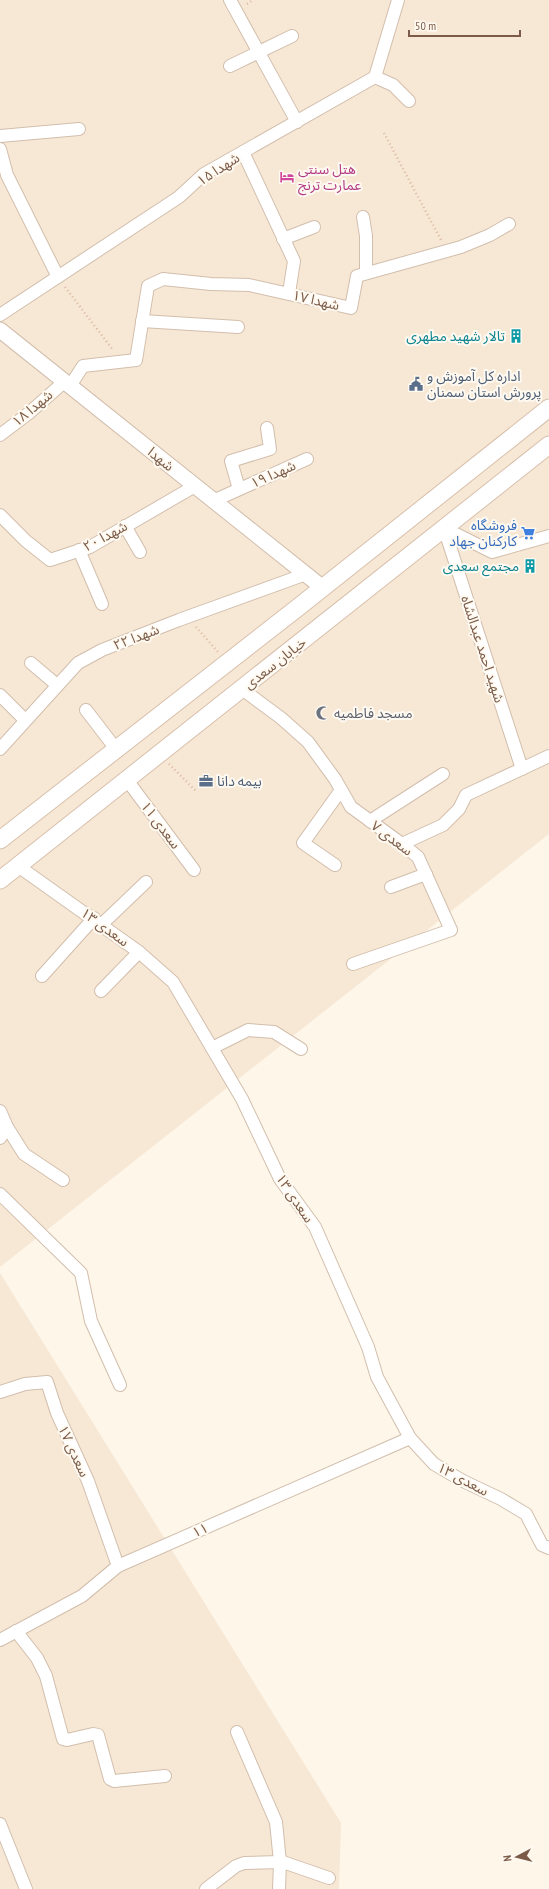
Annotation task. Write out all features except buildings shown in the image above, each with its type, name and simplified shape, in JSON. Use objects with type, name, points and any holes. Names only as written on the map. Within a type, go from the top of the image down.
[{"type":"main road","name":"خیابان سعدی","points":[[1,837],[323,588],[549,408]]},
{"type":"main road","name":"خیابان سعدی","points":[[0,880],[549,445]]},
{"type":"street","points":[[230,0],[297,122]]},
{"type":"street","points":[[398,0],[375,77],[393,85],[409,101]]},
{"type":"street","points":[[230,66],[292,36]]},
{"type":"street","name":"شهدا ۱۵","points":[[0,315],[179,197],[204,174],[375,77]]},
{"type":"street","points":[[0,136],[79,129]]},
{"type":"street","points":[[0,149],[7,175],[58,277]]},
{"type":"street","points":[[243,152],[294,261],[289,294]]},
{"type":"street","points":[[363,217],[366,236],[366,272],[462,247],[509,224]]},
{"type":"street","points":[[283,239],[314,227]]},
{"type":"street","name":"شهدا ۱۷","points":[[67,384],[83,366],[120,360],[136,360],[148,286],[163,279],[211,284],[249,284],[351,308],[357,276],[366,272]]},
{"type":"street","points":[[142,320],[238,327]]},
{"type":"street","name":"شهدا","points":[[0,330],[323,588]]},
{"type":"street","name":"شهدا ۱۸","points":[[0,435],[67,384]]},
{"type":"street","name":"شهدا ۱۹","points":[[239,489],[231,461],[270,449],[267,428]]},
{"type":"street","name":"شهدا ۱۹","points":[[213,501],[307,459]]},
{"type":"street","name":"شهدا ۲۰","points":[[0,515],[26,541],[50,560],[90,547],[195,486]]},
{"type":"street","points":[[125,526],[140,552]]},
{"type":"street","points":[[444,528],[492,552],[548,541]]},
{"type":"street","name":"شهید احمد عبدالشاه","points":[[444,528],[522,769]]},
{"type":"street","points":[[79,550],[102,604]]},
{"type":"street","name":"شهدا ۲۲","points":[[0,749],[78,663],[102,650],[306,574]]},
{"type":"street","points":[[31,663],[57,685]]},
{"type":"street","name":"سعدی ۷","points":[[242,688],[281,718],[308,742],[342,790],[351,807],[418,857],[451,930],[353,964]]},
{"type":"street","points":[[0,694],[25,720]]},
{"type":"street","points":[[86,710],[116,748]]},
{"type":"street","points":[[402,844],[443,826],[459,809],[466,796],[549,756]]},
{"type":"street","points":[[370,821],[443,774]]},
{"type":"street","name":"سعدی ۱۱","points":[[127,780],[194,870]]},
{"type":"street","points":[[334,865],[303,843],[342,790]]},
{"type":"street","name":"سعدی ۱۳","points":[[18,866],[139,952],[173,982],[242,1099],[280,1179],[315,1227],[368,1347],[377,1377],[410,1438],[434,1464],[501,1499],[526,1514],[545,1547]]},
{"type":"street","points":[[390,887],[426,874]]},
{"type":"street","points":[[42,976],[97,922],[146,882]]},
{"type":"street","points":[[101,991],[139,952]]},
{"type":"street","points":[[212,1048],[248,1030],[274,1032],[301,1049]]},
{"type":"street","points":[[0,1111],[7,1127],[24,1154],[63,1180]]},
{"type":"street","points":[[0,1138],[7,1127]]},
{"type":"street","points":[[0,1194],[81,1273],[91,1321],[120,1385]]},
{"type":"street","name":"سعدی ۱۷","points":[[0,1392],[25,1384],[48,1382],[57,1413],[72,1449],[88,1481],[118,1566]]},
{"type":"street","name":"۱۱","points":[[0,1640],[82,1596],[118,1566],[410,1438]]},
{"type":"street","points":[[16,1631],[37,1658],[46,1676],[63,1739],[67,1740],[93,1734],[98,1735],[110,1779],[114,1781],[164,1776]]},
{"type":"street","points":[[237,1732],[276,1822],[280,1862],[279,1889]]},
{"type":"street","points":[[0,1824],[26,1889]]},
{"type":"street","points":[[206,1889],[236,1866],[244,1863],[280,1862],[329,1878]]},
{"type":"path","points":[[384,133],[447,250]]},
{"type":"path","points":[[58,277],[120,360]]},
{"type":"path","points":[[188,617],[227,663]]},
{"type":"path","points":[[160,754],[197,792]]},
{"type":"shaded area","points":[[0,0],[549,0],[549,834],[0,1267]]},
{"type":"shaded area","points":[[0,1273],[341,1823],[339,1889],[0,1889]]},
{"type":"place","name":"هتل سنتی عمارت ترنج","points":[[287,177]]},
{"type":"place","name":"تالار شهید مطهری","points":[[516,336]]},
{"type":"place","name":"اداره کل آموزش و پرورش استان سمنان","points":[[416,384]]},
{"type":"place","name":"فروشگاه کارکنان جهاد","points":[[528,533]]},
{"type":"place","name":"مجتمع سعدی","points":[[530,566]]},
{"type":"place","name":"مسجد فاطمیه","points":[[323,713]]},
{"type":"place","name":"بیمه دانا","points":[[206,781]]}]
